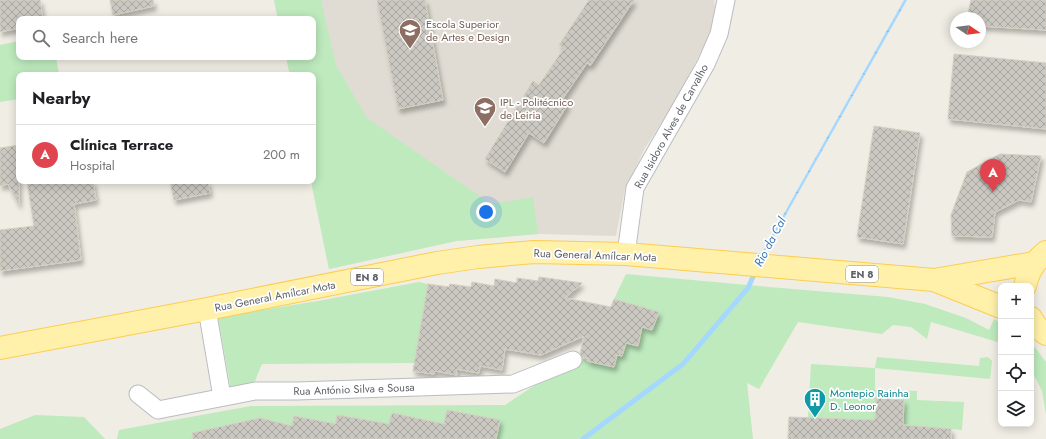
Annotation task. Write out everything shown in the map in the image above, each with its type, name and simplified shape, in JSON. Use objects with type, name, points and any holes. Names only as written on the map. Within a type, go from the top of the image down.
[{"type":"main road","name":"Rua General Amílcar Mota","points":[[0,348],[207,310],[430,264],[478,257],[534,252],[626,254],[934,280]]},
{"type":"main road","points":[[934,280],[1040,258]]},
{"type":"main road","points":[[1026,283],[1028,276],[1040,258]]},
{"type":"main road","points":[[934,280],[998,306]]},
{"type":"main road","points":[[1034,323],[1046,334]]},
{"type":"street","name":"Rua Isidoro Alves de Carvalho","points":[[626,254],[635,188],[706,64],[719,34],[726,0]]},
{"type":"street","points":[[207,310],[222,397]]},
{"type":"street","name":"Rua António Silva e Sousa","points":[[138,394],[158,410],[255,391],[513,384],[573,360]]},
{"type":"shaded area","name":"IPL - Politécnico de Leiria","points":[[274,0],[714,0],[715,7],[709,37],[671,108],[645,148],[625,189],[616,236],[538,234],[456,241],[329,269],[312,184],[316,184],[316,72],[289,72],[287,60],[316,60],[316,16],[277,16]]},
{"type":"green space","points":[[274,0],[321,0],[336,65],[367,118],[491,204],[533,197],[538,234],[456,241],[329,269],[312,184],[316,184],[316,72],[289,72],[287,60],[316,60],[316,16],[277,16]]},
{"type":"green space","points":[[16,42],[16,60],[56,60],[58,72],[16,72],[16,99],[0,102],[0,45]]},
{"type":"green space","points":[[626,274],[888,297],[925,304],[966,318],[989,330],[994,319],[998,321],[998,342],[931,322],[927,339],[911,327],[893,325],[882,334],[798,322],[759,389],[747,383],[753,439],[117,439],[119,430],[251,406],[505,405],[573,360],[574,357],[613,367],[617,355],[622,356],[626,343],[638,346],[642,327],[652,330],[658,312],[614,299]]},
{"type":"green space","points":[[419,282],[428,284],[414,363],[262,364],[253,386],[231,390],[218,317],[318,301]]},
{"type":"green space","points":[[1034,346],[1046,362],[1046,415],[1042,391],[1034,375]]},
{"type":"green space","points":[[877,357],[979,366],[980,358],[988,357],[992,361],[990,379],[875,368]]},
{"type":"green space","points":[[811,364],[875,368],[875,390],[917,391],[917,400],[964,402],[962,430],[903,425],[904,400],[876,398],[875,420],[808,418]]},
{"type":"green space","points":[[35,415],[84,417],[105,439],[0,439],[0,429]]},
{"type":"water","points":[[904,0],[907,0],[765,252],[763,251]]},
{"type":"building","points":[[0,0],[40,0],[43,16],[16,16],[16,29],[0,32]]},
{"type":"building","points":[[110,0],[153,0],[154,6],[113,15]]},
{"type":"building","name":"Escola Superior de Artes e Design","points":[[377,0],[425,0],[443,100],[398,109]]},
{"type":"building","points":[[589,0],[634,0],[590,66],[587,63],[562,100],[568,104],[544,143],[529,133],[505,172],[485,159],[533,81],[539,85],[564,48],[559,45]]},
{"type":"building","points":[[971,0],[1046,0],[1046,30],[986,26],[986,12],[968,12]]},
{"type":"building","points":[[954,54],[1046,63],[1046,129],[948,119]]},
{"type":"building","points":[[874,126],[920,133],[903,244],[857,237]]},
{"type":"building","points":[[16,145],[16,184],[19,184],[19,205],[8,184],[0,186],[0,148]]},
{"type":"building","points":[[1000,154],[1041,156],[1031,202],[1019,200],[995,212],[992,237],[952,236],[951,215],[967,172]]},
{"type":"building","points":[[27,184],[93,184],[96,200],[74,204],[81,260],[0,271],[0,230],[34,226]]},
{"type":"building","points":[[171,184],[208,184],[210,193],[174,200]]},
{"type":"building","points":[[539,277],[582,283],[565,298],[611,307],[614,299],[659,312],[652,330],[642,327],[638,346],[626,343],[622,356],[617,355],[614,367],[587,361],[588,358],[582,357],[580,354],[584,336],[541,355],[505,349],[502,370],[480,366],[479,373],[456,369],[457,375],[435,371],[434,374],[413,371],[428,284],[449,287],[450,284],[471,287],[472,282],[494,286],[495,279],[517,283],[517,278],[538,281]]},
{"type":"building","name":"Montepio Rainha D. Leonor","points":[[876,398],[904,400],[903,425],[951,429],[951,439],[788,439],[789,417],[875,420]]},
{"type":"building","points":[[447,410],[500,420],[496,439],[193,439],[192,433],[260,418],[292,426],[294,416],[336,424],[337,415],[389,424],[392,413],[444,424]]},
{"type":"waterway","name":"Rio da Cal","points":[[583,439],[683,364],[748,288],[756,270]]},
{"type":"place","name":"Escola Superior de Artes e Design","points":[[410,50]]},
{"type":"place","name":"IPL - Politécnico de Leiria","points":[[485,128]]},
{"type":"place","name":"Clínica Terrace","points":[[993,192]]},
{"type":"place","name":"Montepio Rainha D. Leonor","points":[[815,418]]}]
